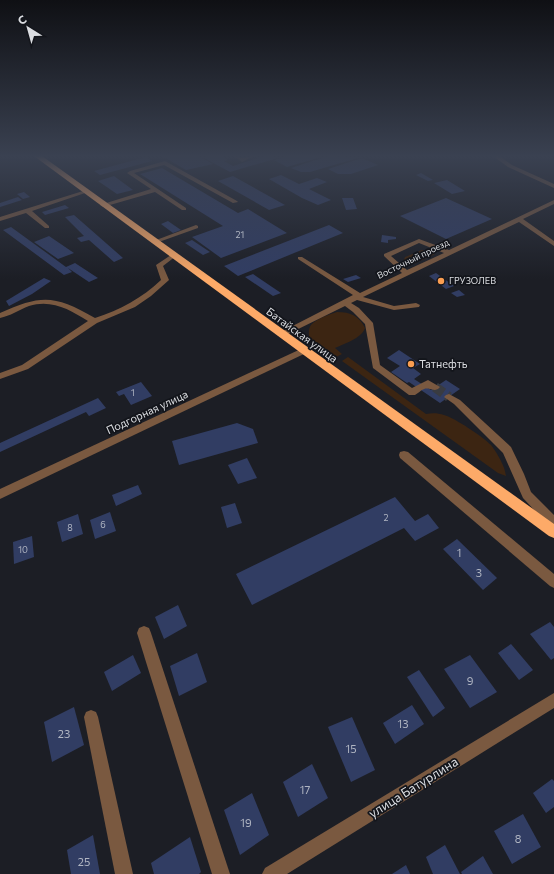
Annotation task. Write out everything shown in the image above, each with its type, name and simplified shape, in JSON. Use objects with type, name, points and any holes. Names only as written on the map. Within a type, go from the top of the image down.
[{"type":"highway","name":"Батайская улица","points":[[92,197],[554,532]]},
{"type":"street","points":[[0,219],[70,197]]},
{"type":"street","points":[[103,205],[131,197]]},
{"type":"street","points":[[165,197],[184,209]]},
{"type":"street","points":[[226,197],[235,202]]},
{"type":"street","name":"Восточный проезд","points":[[280,334],[554,202]]},
{"type":"street","points":[[27,210],[47,227]]},
{"type":"street","points":[[519,219],[554,244]]},
{"type":"street","points":[[154,242],[196,228]]},
{"type":"street","points":[[406,273],[386,255],[419,241],[448,252]]},
{"type":"street","points":[[0,376],[25,366],[94,321],[120,313],[150,295],[165,280],[159,265],[173,256]]},
{"type":"street","points":[[300,258],[357,296],[371,303],[394,308],[416,305]]},
{"type":"street","points":[[0,316],[27,304],[50,300],[67,305],[94,321]]},
{"type":"street","points":[[344,302],[356,310],[369,323],[376,366],[412,392],[428,383],[435,387]]},
{"type":"street","name":"Подгорная улица","points":[[0,494],[304,350]]},
{"type":"street","points":[[449,397],[457,402],[507,450],[519,474],[527,495],[554,523]]},
{"type":"street","points":[[404,455],[554,582]]},
{"type":"street","points":[[144,633],[221,874]]},
{"type":"street","name":"улица Батурлина","points":[[271,874],[554,700]]},
{"type":"street","points":[[91,717],[124,874]]},
{"type":"shaded area","points":[[422,250],[430,250],[435,254],[411,265],[403,262],[405,257]]},
{"type":"shaded area","points":[[337,312],[354,316],[360,320],[365,328],[357,338],[335,348],[342,354],[336,357],[309,338],[309,328],[316,321]]},
{"type":"shaded area","points":[[348,357],[426,414],[442,414],[462,424],[482,437],[496,452],[506,476],[498,473],[342,361]]},
{"type":"building","points":[[18,197],[22,200],[0,207],[0,203]]},
{"type":"building","points":[[20,197],[30,197],[23,199]]},
{"type":"building","points":[[176,197],[211,197],[238,213],[248,209],[287,233],[221,258],[192,237],[223,226]]},
{"type":"building","points":[[246,197],[270,197],[285,205],[269,210]]},
{"type":"building","points":[[300,197],[325,197],[331,200],[318,205]]},
{"type":"building","points":[[342,198],[353,198],[357,209],[346,210]]},
{"type":"building","points":[[446,198],[492,219],[446,239],[400,216]]},
{"type":"building","points":[[65,205],[69,208],[45,215],[42,212]]},
{"type":"building","points":[[74,215],[123,258],[114,262],[89,240],[81,242],[77,238],[84,236],[65,217]]},
{"type":"building","points":[[168,221],[181,230],[173,233],[161,224]]},
{"type":"building","points":[[329,225],[343,233],[238,276],[224,266]]},
{"type":"building","points":[[11,227],[66,267],[75,263],[98,278],[89,282],[68,268],[72,272],[64,275],[3,230]]},
{"type":"building","points":[[382,235],[396,237],[396,239],[388,240],[388,243],[381,242]]},
{"type":"building","points":[[49,236],[74,253],[58,259],[34,242]]},
{"type":"building","points":[[192,240],[210,252],[203,255],[185,243]]},
{"type":"building","name":"ГРУЗОЛЕВ","points":[[436,273],[454,286],[446,289],[429,276]]},
{"type":"building","points":[[253,274],[281,293],[273,296],[245,277]]},
{"type":"building","points":[[356,275],[361,278],[348,282],[343,279]]},
{"type":"building","points":[[44,278],[51,281],[32,294],[9,306],[6,301]]},
{"type":"building","points":[[459,290],[465,295],[457,297],[451,293]]},
{"type":"building","points":[[399,350],[420,364],[413,368],[421,374],[414,379],[431,390],[446,380],[460,389],[440,403],[409,382],[407,383],[391,372],[400,366],[387,358]]},
{"type":"building","points":[[141,382],[152,396],[131,405],[124,394],[119,396],[116,392]]},
{"type":"building","points":[[98,398],[106,408],[89,416],[86,412],[0,452],[0,443]]},
{"type":"building","points":[[237,423],[253,429],[258,443],[179,465],[172,441]]},
{"type":"building","points":[[247,458],[257,478],[238,484],[228,465]]},
{"type":"building","points":[[138,485],[142,494],[116,506],[112,495]]},
{"type":"building","points":[[395,497],[415,521],[428,514],[439,528],[415,541],[404,528],[252,605],[236,574]]},
{"type":"building","points":[[235,503],[242,523],[227,528],[221,507]]},
{"type":"building","points":[[110,512],[116,531],[95,539],[90,520]]},
{"type":"building","points":[[78,514],[83,534],[62,542],[57,522]]},
{"type":"building","points":[[32,536],[34,557],[14,564],[13,542]]},
{"type":"building","points":[[457,539],[497,578],[483,590],[443,549]]},
{"type":"building","points":[[178,605],[187,626],[164,639],[155,617]]},
{"type":"building","points":[[550,622],[554,627],[554,658],[551,660],[530,634]]},
{"type":"building","points":[[511,644],[533,670],[519,680],[498,653]]},
{"type":"building","points":[[197,653],[207,682],[179,696],[170,666]]},
{"type":"building","points":[[133,655],[141,673],[112,691],[104,672]]},
{"type":"building","points":[[470,655],[497,692],[470,708],[444,669]]},
{"type":"building","points":[[419,670],[445,708],[433,717],[407,677]]},
{"type":"building","points":[[412,705],[424,724],[395,744],[383,723]]},
{"type":"building","points":[[74,707],[84,745],[52,762],[44,722]]},
{"type":"building","points":[[352,717],[375,770],[351,782],[328,727]]},
{"type":"building","points":[[312,764],[328,798],[298,817],[283,782]]},
{"type":"building","points":[[552,779],[554,781],[554,807],[546,813],[533,793]]},
{"type":"building","points":[[252,793],[269,835],[240,855],[224,810]]},
{"type":"building","points":[[523,814],[541,847],[512,864],[494,831]]},
{"type":"building","points":[[93,835],[100,874],[71,874],[67,850]]},
{"type":"building","points":[[190,837],[201,872],[199,874],[154,874],[151,863]]},
{"type":"building","points":[[445,845],[460,874],[433,874],[426,857]]},
{"type":"building","points":[[483,856],[493,874],[462,874],[461,872]]},
{"type":"building","points":[[406,865],[410,874],[392,874]]},
{"type":"tunnel","points":[[435,387],[449,397]]},
{"type":"place","name":"ГРУЗОЛЕВ","points":[[441,281]]},
{"type":"place","name":"Татнефть","points":[[411,364]]}]
